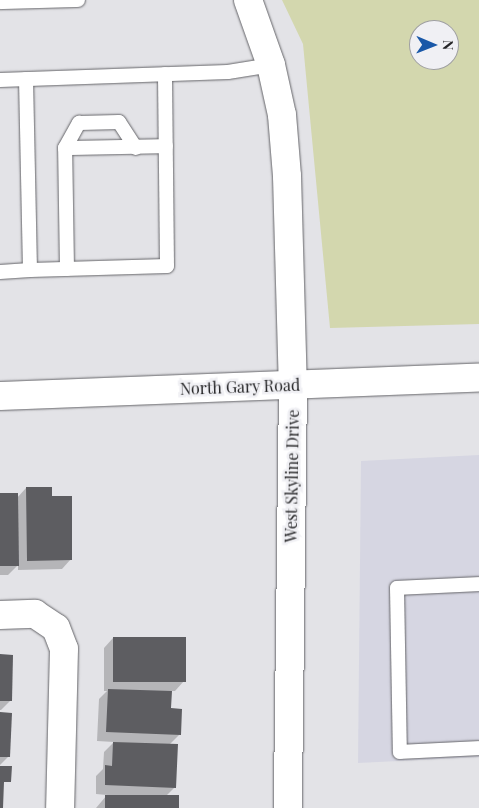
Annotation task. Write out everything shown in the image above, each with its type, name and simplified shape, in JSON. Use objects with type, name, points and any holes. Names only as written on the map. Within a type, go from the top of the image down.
[{"type":"street","name":"West Skyline Drive","points":[[248,0],[272,65],[282,115],[287,176],[294,385],[288,808]]},
{"type":"street","name":"North Gary Road","points":[[0,396],[479,378]]},
{"type":"street","points":[[0,615],[35,614],[56,628],[64,649],[60,808]]},
{"type":"lane","points":[[0,2],[78,0]]},
{"type":"lane","points":[[0,80],[228,72],[272,65]]},
{"type":"lane","points":[[0,272],[167,266],[165,74]]},
{"type":"lane","points":[[26,79],[30,270]]},
{"type":"lane","points":[[67,269],[65,148],[79,123],[119,122],[136,148]]},
{"type":"lane","points":[[65,148],[166,146]]},
{"type":"lane","points":[[479,584],[397,588],[400,752],[479,748]]},
{"type":"shaded area","points":[[479,455],[479,757],[358,763],[361,461]]},
{"type":"green space","points":[[282,0],[479,0],[479,324],[330,328],[303,44]]},
{"type":"building","points":[[26,487],[52,487],[52,496],[72,496],[72,560],[27,561]]},
{"type":"building","points":[[0,493],[18,493],[19,566],[0,566]]},
{"type":"building","points":[[113,637],[186,637],[186,682],[113,682]]},
{"type":"building","points":[[0,654],[13,655],[12,701],[0,701]]},
{"type":"building","points":[[108,689],[172,691],[171,708],[182,709],[181,735],[106,732]]},
{"type":"building","points":[[0,712],[12,713],[10,757],[0,757]]},
{"type":"building","points":[[113,742],[178,744],[176,788],[105,785],[105,765],[112,766]]},
{"type":"building","points":[[0,766],[12,766],[11,782],[4,782],[3,808],[0,808]]},
{"type":"building","points":[[105,795],[179,795],[179,808],[105,808]]}]
